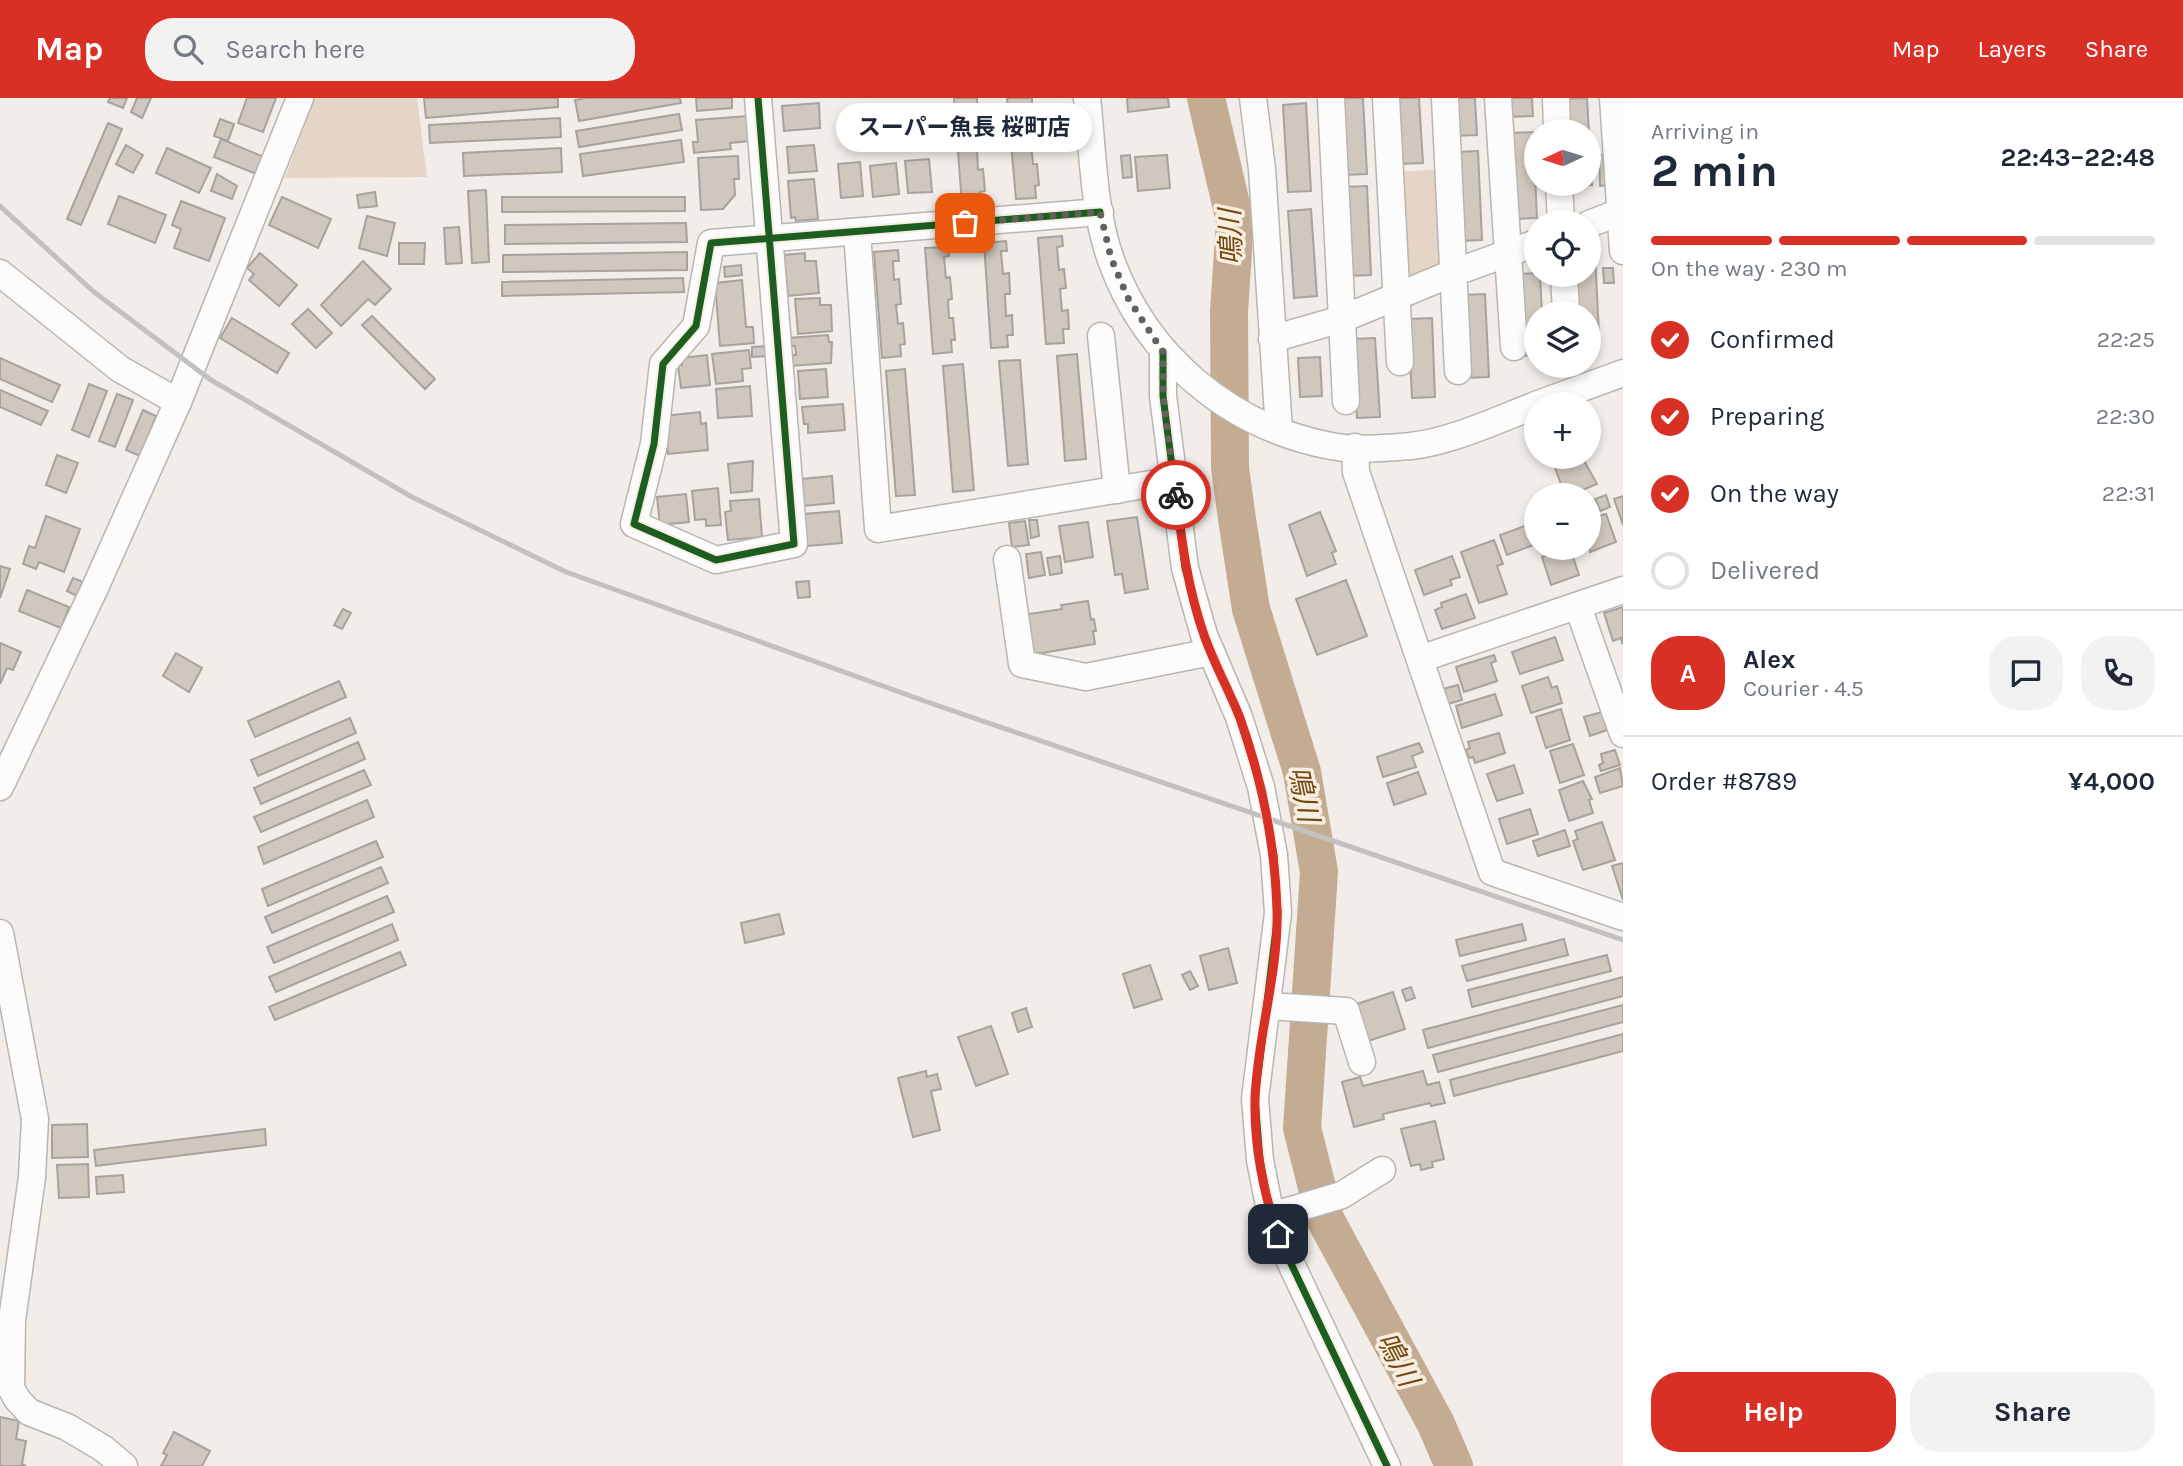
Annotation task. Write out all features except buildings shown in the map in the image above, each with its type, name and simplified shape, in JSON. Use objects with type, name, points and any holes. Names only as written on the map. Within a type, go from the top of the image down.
[{"type":"street","points":[[0,787],[94,590],[177,402],[300,98]]},
{"type":"street","points":[[758,98],[769,240],[794,544],[716,560],[634,524],[654,444],[663,364],[696,326],[711,243],[769,240],[1100,212]]},
{"type":"street","points":[[1087,98],[1100,212],[1111,258],[1128,298],[1163,352],[1202,389],[1254,422],[1334,447],[1413,446],[1468,431],[1524,410]]},
{"type":"street","points":[[1253,98],[1262,170],[1279,431]]},
{"type":"street","points":[[1331,98],[1346,401]]},
{"type":"street","points":[[1386,98],[1400,362]]},
{"type":"street","points":[[1445,98],[1458,371]]},
{"type":"street","points":[[1498,98],[1514,347]]},
{"type":"street","points":[[1556,98],[1557,119]]},
{"type":"street","points":[[1613,98],[1623,251]]},
{"type":"street","points":[[1601,220],[1622,212]]},
{"type":"street","points":[[857,232],[878,529],[1175,481]]},
{"type":"street","points":[[1272,338],[1342,319],[1524,247]]},
{"type":"street","points":[[0,273],[120,369],[177,402]]},
{"type":"street","points":[[1101,336],[1117,490]]},
{"type":"street","points":[[1163,352],[1163,396],[1185,568],[1211,652],[1239,717],[1254,764],[1274,855],[1278,913],[1255,1099],[1260,1160],[1271,1216],[1291,1265],[1387,1466]]},
{"type":"street","points":[[1601,375],[1623,373]]},
{"type":"street","points":[[1555,392],[1575,378]]},
{"type":"street","points":[[1355,447],[1356,472],[1391,581],[1492,872],[1623,916]]},
{"type":"street","points":[[1007,559],[1022,664],[1086,677],[1211,652]]},
{"type":"street","points":[[1420,659],[1623,590]]},
{"type":"street","points":[[1578,607],[1623,734]]},
{"type":"street","points":[[0,933],[34,1119],[32,1177],[12,1320],[11,1388],[16,1399],[29,1412],[67,1427],[104,1449],[124,1466]]},
{"type":"street","points":[[1268,1006],[1346,1011],[1362,1062]]},
{"type":"street","points":[[1271,1216],[1342,1195],[1382,1170]]},
{"type":"shaded area","points":[[315,98],[417,98],[427,177],[285,178]]},
{"type":"shaded area","points":[[1440,169],[1446,260],[1405,279],[1398,172]]},
{"type":"waterway","name":"鳴川","points":[[1206,98],[1235,221],[1229,312],[1230,468],[1237,519],[1251,609],[1302,772],[1319,872],[1302,1128],[1325,1219],[1436,1424],[1454,1466]]},
{"type":"railway","points":[[0,206],[94,292],[211,380],[412,497],[566,572],[933,704],[1623,940]]},
{"type":"cycle path","points":[[758,98],[794,544],[716,560],[634,524],[654,444],[663,364],[696,326],[711,243],[1100,212]]},
{"type":"cycle path","points":[[1163,352],[1163,396],[1185,568],[1204,635],[1239,717],[1261,787],[1274,855],[1278,913],[1255,1099],[1260,1160],[1271,1216],[1387,1466]]},
{"type":"way so far","points":[[965,223],[1100,212],[1111,258],[1128,298],[1163,352],[1163,396],[1176,495]]},
{"type":"place","name":"スーパー魚長 桜町店","points":[[965,223]]},
{"type":"route","points":[[1176,495],[1185,568],[1204,635],[1239,717],[1254,764],[1274,855],[1278,913],[1255,1099],[1260,1160],[1271,1216],[1278,1234]]}]
